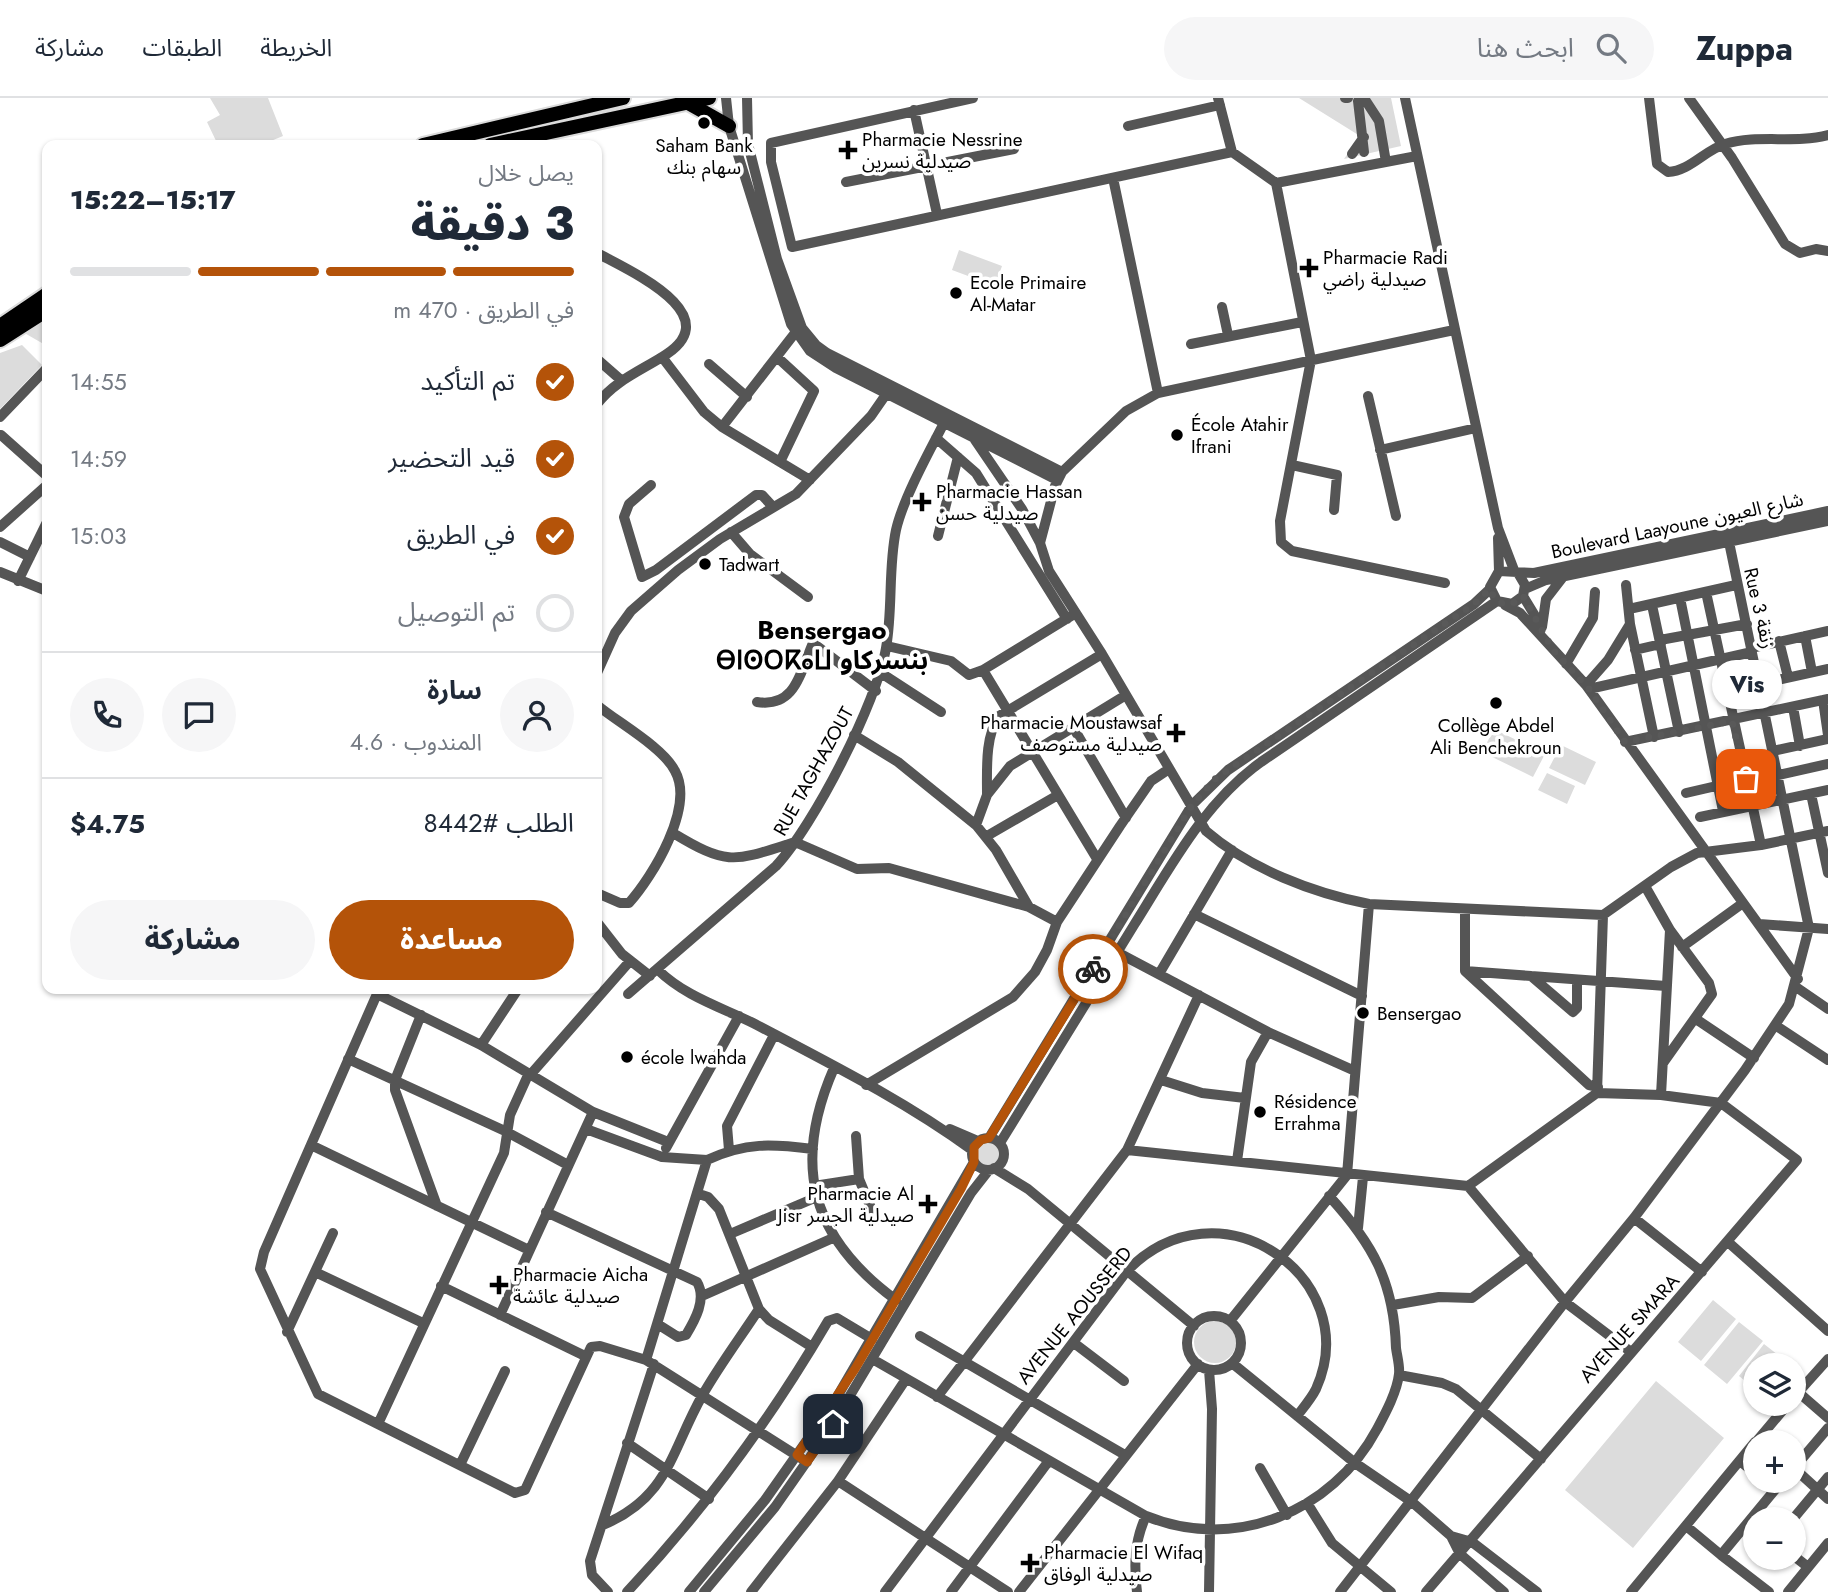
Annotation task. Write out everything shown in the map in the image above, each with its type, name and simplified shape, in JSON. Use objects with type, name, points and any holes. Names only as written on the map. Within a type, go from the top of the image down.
[{"type":"main road","points":[[444,140],[623,98]]},
{"type":"main road","points":[[514,140],[709,98]]},
{"type":"main road","points":[[688,103],[729,126]]},
{"type":"main road","points":[[0,326],[42,297]]},
{"type":"main road","points":[[0,340],[42,313]]},
{"type":"street","points":[[726,98],[729,126],[766,251],[795,333],[820,358],[974,438],[1059,476]]},
{"type":"street","points":[[747,98],[748,144],[775,251],[802,328],[816,345],[1059,476]]},
{"type":"street","points":[[792,247],[771,162],[771,143],[973,98]]},
{"type":"street","points":[[1405,98],[1498,528],[1548,643]]},
{"type":"street","points":[[1649,98],[1656,157],[1662,171],[1680,170],[1721,145],[1828,135]]},
{"type":"street","points":[[1689,98],[1789,249],[1800,253],[1816,249],[1828,251]]},
{"type":"street","points":[[1354,99],[1379,121],[1386,162]]},
{"type":"street","points":[[1354,99],[1364,137],[1358,153]]},
{"type":"street","points":[[1128,126],[1219,101],[1232,152],[1276,183],[1311,360],[1280,520],[1281,542],[1285,547],[1445,583]]},
{"type":"street","points":[[914,110],[937,214]]},
{"type":"street","points":[[846,183],[1014,149]]},
{"type":"street","points":[[775,251],[1232,152]]},
{"type":"street","points":[[1276,183],[1417,156]]},
{"type":"street","points":[[1113,178],[1158,393]]},
{"type":"street","points":[[602,256],[668,295],[683,311],[685,332],[676,346],[621,380],[602,399]]},
{"type":"street","points":[[1222,307],[1228,335]]},
{"type":"street","points":[[1191,344],[1302,322]]},
{"type":"street","points":[[1041,543],[1059,476],[1126,411],[1158,393],[1454,330]]},
{"type":"street","points":[[722,427],[795,333]]},
{"type":"street","points":[[662,357],[704,412],[722,427],[810,480]]},
{"type":"street","points":[[777,357],[814,391],[780,462]]},
{"type":"street","points":[[602,363],[621,380]]},
{"type":"street","points":[[709,364],[747,397]]},
{"type":"street","points":[[0,417],[42,373]]},
{"type":"street","points":[[602,657],[622,621],[651,592],[731,533],[796,494],[871,416],[887,393]]},
{"type":"street","points":[[1368,396],[1396,516]]},
{"type":"street","name":"RUE TAGHAZOUT","points":[[628,994],[760,882],[795,842],[876,691],[887,646],[897,530],[944,423]]},
{"type":"street","points":[[1380,450],[1476,428]]},
{"type":"street","points":[[1,435],[42,472]]},
{"type":"street","points":[[974,438],[1023,509],[1041,543],[1049,571],[1071,616]]},
{"type":"street","points":[[936,439],[976,473],[1071,616],[1102,654],[1206,831],[1232,850],[1318,891],[1369,904],[1603,915],[1687,857],[1824,832]]},
{"type":"street","points":[[938,536],[958,457]]},
{"type":"street","points":[[1292,465],[1337,475],[1334,510]]},
{"type":"street","points":[[651,485],[629,504],[624,517],[642,577],[651,592]]},
{"type":"street","points":[[0,527],[42,489]]},
{"type":"street","points":[[642,577],[656,570],[756,495],[762,495],[773,507]]},
{"type":"street","name":"Boulevard Laayoune شارع العيون","points":[[1516,571],[1534,573],[1828,511]]},
{"type":"street","name":"Boulevard Laayoune شارع العيون","points":[[1524,593],[1540,581],[1828,521]]},
{"type":"street","points":[[1112,949],[1192,805],[1216,778],[1474,604],[1490,589],[1491,580],[1499,571],[1498,528]]},
{"type":"street","points":[[18,581],[42,532]]},
{"type":"street","points":[[731,533],[750,554],[808,597]]},
{"type":"street","points":[[0,542],[30,557]]},
{"type":"street","name":"Rue 3 زنقة","points":[[1729,542],[1809,928]]},
{"type":"street","points":[[1499,571],[1516,571]]},
{"type":"street","points":[[0,572],[42,589]]},
{"type":"street","points":[[1542,627],[1546,599],[1563,576]]},
{"type":"street","points":[[1626,585],[1630,624],[1654,737]]},
{"type":"street","points":[[1629,609],[1736,585]]},
{"type":"street","points":[[1490,589],[1501,603],[1520,613],[1587,687],[1709,853],[1797,983],[1828,1009]]},
{"type":"street","points":[[1566,664],[1593,618],[1595,592]]},
{"type":"street","points":[[1706,592],[1760,845]]},
{"type":"street","points":[[704,1592],[762,1523],[896,1300],[983,1147],[1112,949],[1201,822],[1238,779],[1501,603],[1512,604],[1524,593]]},
{"type":"street","points":[[1680,598],[1723,811]]},
{"type":"street","points":[[1652,604],[1679,732]]},
{"type":"street","points":[[887,646],[951,661],[969,675],[983,670],[1071,616]]},
{"type":"street","points":[[1587,687],[1630,624]]},
{"type":"street","points":[[1635,650],[1688,635],[1747,624]]},
{"type":"street","points":[[1587,687],[1720,659],[1779,641],[1828,631]]},
{"type":"street","points":[[1805,636],[1812,672]]},
{"type":"street","points":[[1779,641],[1788,677]]},
{"type":"street","points":[[757,702],[775,703],[784,700],[793,689],[813,643],[876,691]]},
{"type":"street","points":[[987,795],[993,724],[1007,709],[1102,654]]},
{"type":"street","points":[[1759,684],[1828,669]]},
{"type":"street","points":[[983,670],[1097,859]]},
{"type":"street","points":[[881,673],[942,712]]},
{"type":"street","points":[[976,825],[987,795],[1001,774],[1126,695]]},
{"type":"street","points":[[1625,742],[1826,700],[1828,737],[1773,751]]},
{"type":"street","points":[[1793,707],[1800,746]]},
{"type":"street","points":[[602,709],[639,735],[676,771],[679,800],[673,833],[629,903],[602,895]]},
{"type":"street","points":[[1073,727],[1126,818]]},
{"type":"street","points":[[854,735],[898,762],[976,825],[987,836],[1029,907]]},
{"type":"street","points":[[1686,793],[1718,784],[1828,764]]},
{"type":"street","points":[[866,1084],[1013,997],[1041,961],[1057,922],[1097,859],[1152,781],[1169,769]]},
{"type":"street","points":[[1700,817],[1828,790]]},
{"type":"street","points":[[1811,794],[1824,832],[1828,873]]},
{"type":"street","points":[[987,836],[1058,795]]},
{"type":"street","points":[[673,833],[723,859],[752,855],[795,842],[857,869],[889,868],[1029,907],[1057,922]]},
{"type":"street","points":[[1159,974],[1232,850]]},
{"type":"street","points":[[1646,886],[1670,930],[1712,988],[1709,1000],[1663,1063]]},
{"type":"street","points":[[1682,947],[1743,903]]},
{"type":"street","points":[[1230,1321],[1347,1175],[1369,904]]},
{"type":"street","points":[[1465,909],[1465,971],[1504,1011],[1588,1085],[1597,1090],[1721,1103]]},
{"type":"street","points":[[1194,914],[1362,996]]},
{"type":"street","points":[[1597,1090],[1603,915]]},
{"type":"street","points":[[1759,924],[1828,929]]},
{"type":"street","points":[[602,928],[630,961],[702,1002],[739,1016],[1003,1158],[1028,1189],[1194,1326]]},
{"type":"street","points":[[1340,1592],[1565,1302],[1634,1218],[1754,1058],[1789,1004],[1797,983],[1809,928]]},
{"type":"street","points":[[1661,1095],[1670,930]]},
{"type":"street","points":[[1112,949],[1268,1032],[1356,1072]]},
{"type":"street","points":[[602,987],[630,961]]},
{"type":"street","points":[[1465,971],[1666,986]]},
{"type":"street","points":[[1531,976],[1573,1012],[1577,1008],[1577,981]]},
{"type":"street","points":[[377,994],[313,1146],[264,1252],[260,1269],[318,1394],[515,1493],[525,1490],[585,1356],[595,1345],[650,1362],[802,1458]]},
{"type":"street","points":[[383,994],[481,1045],[593,1112],[668,1142]]},
{"type":"street","points":[[481,1045],[515,994]]},
{"type":"street","points":[[378,1424],[470,1221],[504,1153],[505,1131],[530,1074],[596,994]]},
{"type":"street","points":[[937,1397],[1127,1150],[1199,995]]},
{"type":"street","points":[[421,1015],[395,1080],[399,1103],[437,1206]]},
{"type":"street","points":[[662,1157],[739,1016]]},
{"type":"street","points":[[1696,1019],[1754,1058]]},
{"type":"street","points":[[1775,1025],[1828,1060]]},
{"type":"street","points":[[1237,1161],[1251,1062],[1268,1032]]},
{"type":"street","points":[[729,1150],[727,1126],[775,1035]]},
{"type":"street","points":[[348,1059],[505,1131],[568,1165]]},
{"type":"street","points":[[834,1068],[816,1118],[813,1149],[816,1192],[833,1238],[864,1277],[896,1300]]},
{"type":"street","points":[[1161,1080],[1202,1093],[1244,1098]]},
{"type":"street","points":[[1127,1150],[1468,1186],[1597,1090]]},
{"type":"street","name":"AVENUE SMARA","points":[[1426,1592],[1472,1542],[1797,1160],[1721,1103]]},
{"type":"street","points":[[500,1315],[593,1112]]},
{"type":"street","points":[[586,1129],[662,1157],[708,1160],[729,1150],[751,1145],[813,1149]]},
{"type":"street","points":[[856,1136],[859,1180],[876,1220]]},
{"type":"street","points":[[313,1146],[529,1250]]},
{"type":"street","points":[[983,1147],[980,1168],[991,1169],[1028,1189]]},
{"type":"street","points":[[689,1592],[802,1458],[874,1360],[971,1193],[1003,1158]]},
{"type":"street","points":[[608,1592],[590,1570],[594,1548],[603,1525],[708,1160]]},
{"type":"street","points":[[1358,1228],[1363,1177]]},
{"type":"street","points":[[730,1234],[816,1192],[859,1180]]},
{"type":"street","points":[[1468,1186],[1565,1302],[1631,1352]]},
{"type":"street","points":[[699,1195],[708,1198],[719,1209],[759,1309],[769,1320],[813,1348]]},
{"type":"street","points":[[874,1360],[1098,1491],[1146,1516],[1181,1528],[1209,1531],[1242,1528],[1287,1515],[1320,1496],[1355,1463],[1382,1420],[1399,1375],[1393,1306],[1383,1273],[1358,1228],[1329,1196]]},
{"type":"street","points":[[546,1212],[697,1282],[702,1296],[686,1335],[678,1337],[659,1325]]},
{"type":"street","points":[[1634,1218],[1702,1272]]},
{"type":"street","name":"AVENUE AOUSSERD","points":[[885,1592],[1126,1272],[1142,1256],[1162,1244],[1184,1236],[1211,1232],[1234,1235],[1281,1255],[1295,1269],[1308,1289],[1323,1329],[1321,1372],[1315,1390],[1297,1416]]},
{"type":"street","points":[[287,1332],[333,1233]]},
{"type":"street","points":[[702,1296],[833,1238]]},
{"type":"street","points":[[1728,1242],[1828,1331]]},
{"type":"street","points":[[1393,1306],[1439,1297],[1472,1298],[1528,1256]]},
{"type":"street","points":[[315,1272],[423,1323]]},
{"type":"street","points":[[440,1286],[585,1356]]},
{"type":"street","points":[[603,1525],[638,1506],[669,1470],[703,1394],[759,1309]]},
{"type":"street","points":[[1207,1317],[1230,1321],[1237,1328],[1241,1347],[1232,1363],[1221,1369],[1209,1370],[1198,1364],[1188,1350],[1194,1326],[1207,1317]]},
{"type":"street","points":[[626,1592],[709,1499],[760,1430],[831,1318],[872,1339]]},
{"type":"street","points":[[920,1336],[1030,1397],[1125,1455]]},
{"type":"street","points":[[1074,1343],[1124,1381]]},
{"type":"street","points":[[1806,1384],[1828,1359]]},
{"type":"street","points":[[1232,1363],[1355,1463],[1412,1502],[1451,1536],[1460,1554],[1504,1592]]},
{"type":"street","points":[[1019,1592],[1198,1364]]},
{"type":"street","points":[[1209,1370],[1212,1409],[1209,1592]]},
{"type":"street","points":[[460,1465],[505,1371]]},
{"type":"street","points":[[1399,1375],[1450,1385],[1482,1408],[1541,1459]]},
{"type":"street","points":[[751,1592],[838,1481],[906,1379]]},
{"type":"street","points":[[1806,1402],[1828,1418]]},
{"type":"street","points":[[1765,1430],[1778,1416]]},
{"type":"street","points":[[1828,1428],[1794,1468],[1828,1499]]},
{"type":"street","points":[[627,1443],[709,1499]]},
{"type":"street","points":[[1631,1592],[1743,1457]]},
{"type":"street","points":[[951,1592],[1048,1462]]},
{"type":"street","points":[[1260,1468],[1287,1515]]},
{"type":"street","points":[[1803,1507],[1828,1477]]},
{"type":"street","points":[[838,1481],[1008,1592]]},
{"type":"street","points":[[1307,1503],[1325,1534],[1360,1568],[1391,1592]]},
{"type":"street","points":[[1137,1592],[1134,1559],[1139,1530],[1146,1516]]},
{"type":"street","points":[[1686,1525],[1769,1592]]},
{"type":"street","points":[[1721,1555],[1743,1532]]},
{"type":"street","points":[[1451,1536],[1472,1542],[1537,1592]]},
{"type":"street","points":[[1788,1592],[1828,1543]]},
{"type":"shaded area","points":[[210,98],[268,98],[283,136],[273,140],[216,140],[207,122],[220,115]]},
{"type":"shaded area","points":[[1299,98],[1391,98],[1401,146],[1344,159],[1360,136]]},
{"type":"shaded area","points":[[959,250],[1002,266],[995,286],[952,270]]},
{"type":"shaded area","points":[[42,319],[42,343],[21,331]]},
{"type":"shaded area","points":[[22,345],[42,365],[0,409],[0,353]]},
{"type":"shaded area","points":[[1494,729],[1545,754],[1533,777],[1482,752]]},
{"type":"shaded area","points":[[1561,745],[1596,762],[1585,785],[1549,768]]},
{"type":"shaded area","points":[[1547,773],[1575,786],[1567,804],[1538,790]]},
{"type":"shaded area","points":[[989,1140],[998,1144],[1002,1153],[998,1162],[989,1166],[980,1162],[976,1153],[980,1144]]},
{"type":"shaded area","points":[[1713,1300],[1736,1319],[1701,1361],[1678,1342]]},
{"type":"shaded area","points":[[1215,1321],[1230,1327],[1236,1342],[1230,1357],[1215,1363],[1200,1357],[1194,1342],[1200,1327]]},
{"type":"shaded area","points":[[1739,1322],[1763,1341],[1753,1353],[1743,1353],[1743,1365],[1727,1384],[1704,1365]]},
{"type":"shaded area","points":[[1764,1344],[1776,1353],[1757,1353]]},
{"type":"shaded area","points":[[1656,1381],[1724,1438],[1633,1548],[1565,1490]]},
{"type":"way so far","points":[[1093,969],[1192,805],[1216,778],[1474,604],[1490,589],[1497,601],[1505,605],[1518,601],[1523,596],[1542,627],[1548,643],[1589,689],[1625,742],[1732,721],[1746,779]]},
{"type":"place","name":"Saham Bank سهام بنك","points":[[704,123]]},
{"type":"place","name":"Pharmacie Nessrine صيدلية نسرين","points":[[848,150]]},
{"type":"place","name":"Pharmacie Radi صيدلية راضي","points":[[1309,268]]},
{"type":"place","name":"Ecole Primaire Al-Matar","points":[[956,293]]},
{"type":"place","name":"École Atahir Ifrani","points":[[1177,435]]},
{"type":"place","name":"Pharmacie Hassan صيدلية حسن","points":[[922,502]]},
{"type":"place","name":"Tadwart","points":[[705,564]]},
{"type":"place","name":"Collège Abdel Ali Benchekroun","points":[[1496,703]]},
{"type":"place","name":"Pharmacie Moustawsaf صيدلية مستوصف","points":[[1176,733]]},
{"type":"place","name":"Vis","points":[[1746,779]]},
{"type":"place","name":"Bensergao","points":[[1363,1013]]},
{"type":"place","name":"école lwahda","points":[[627,1057]]},
{"type":"place","name":"Résidence Errahma","points":[[1260,1112]]},
{"type":"place","name":"Pharmacie Al Jisr صيدلية الجسر","points":[[928,1204]]},
{"type":"place","name":"Pharmacie Aicha صيدلية عائشة","points":[[499,1285]]},
{"type":"place","name":"Pharmacie El Wifaq صيدلية الوفاق","points":[[1030,1563]]},
{"type":"district","name":"Bensergao ⴱⵏⵙⵔⴽⴰⵡ بنسركاو","points":[[822,645]]},
{"type":"route","points":[[833,1424],[807,1462],[797,1455],[855,1369],[961,1189],[974,1162],[972,1150],[975,1144],[989,1138],[1093,969]]}]
